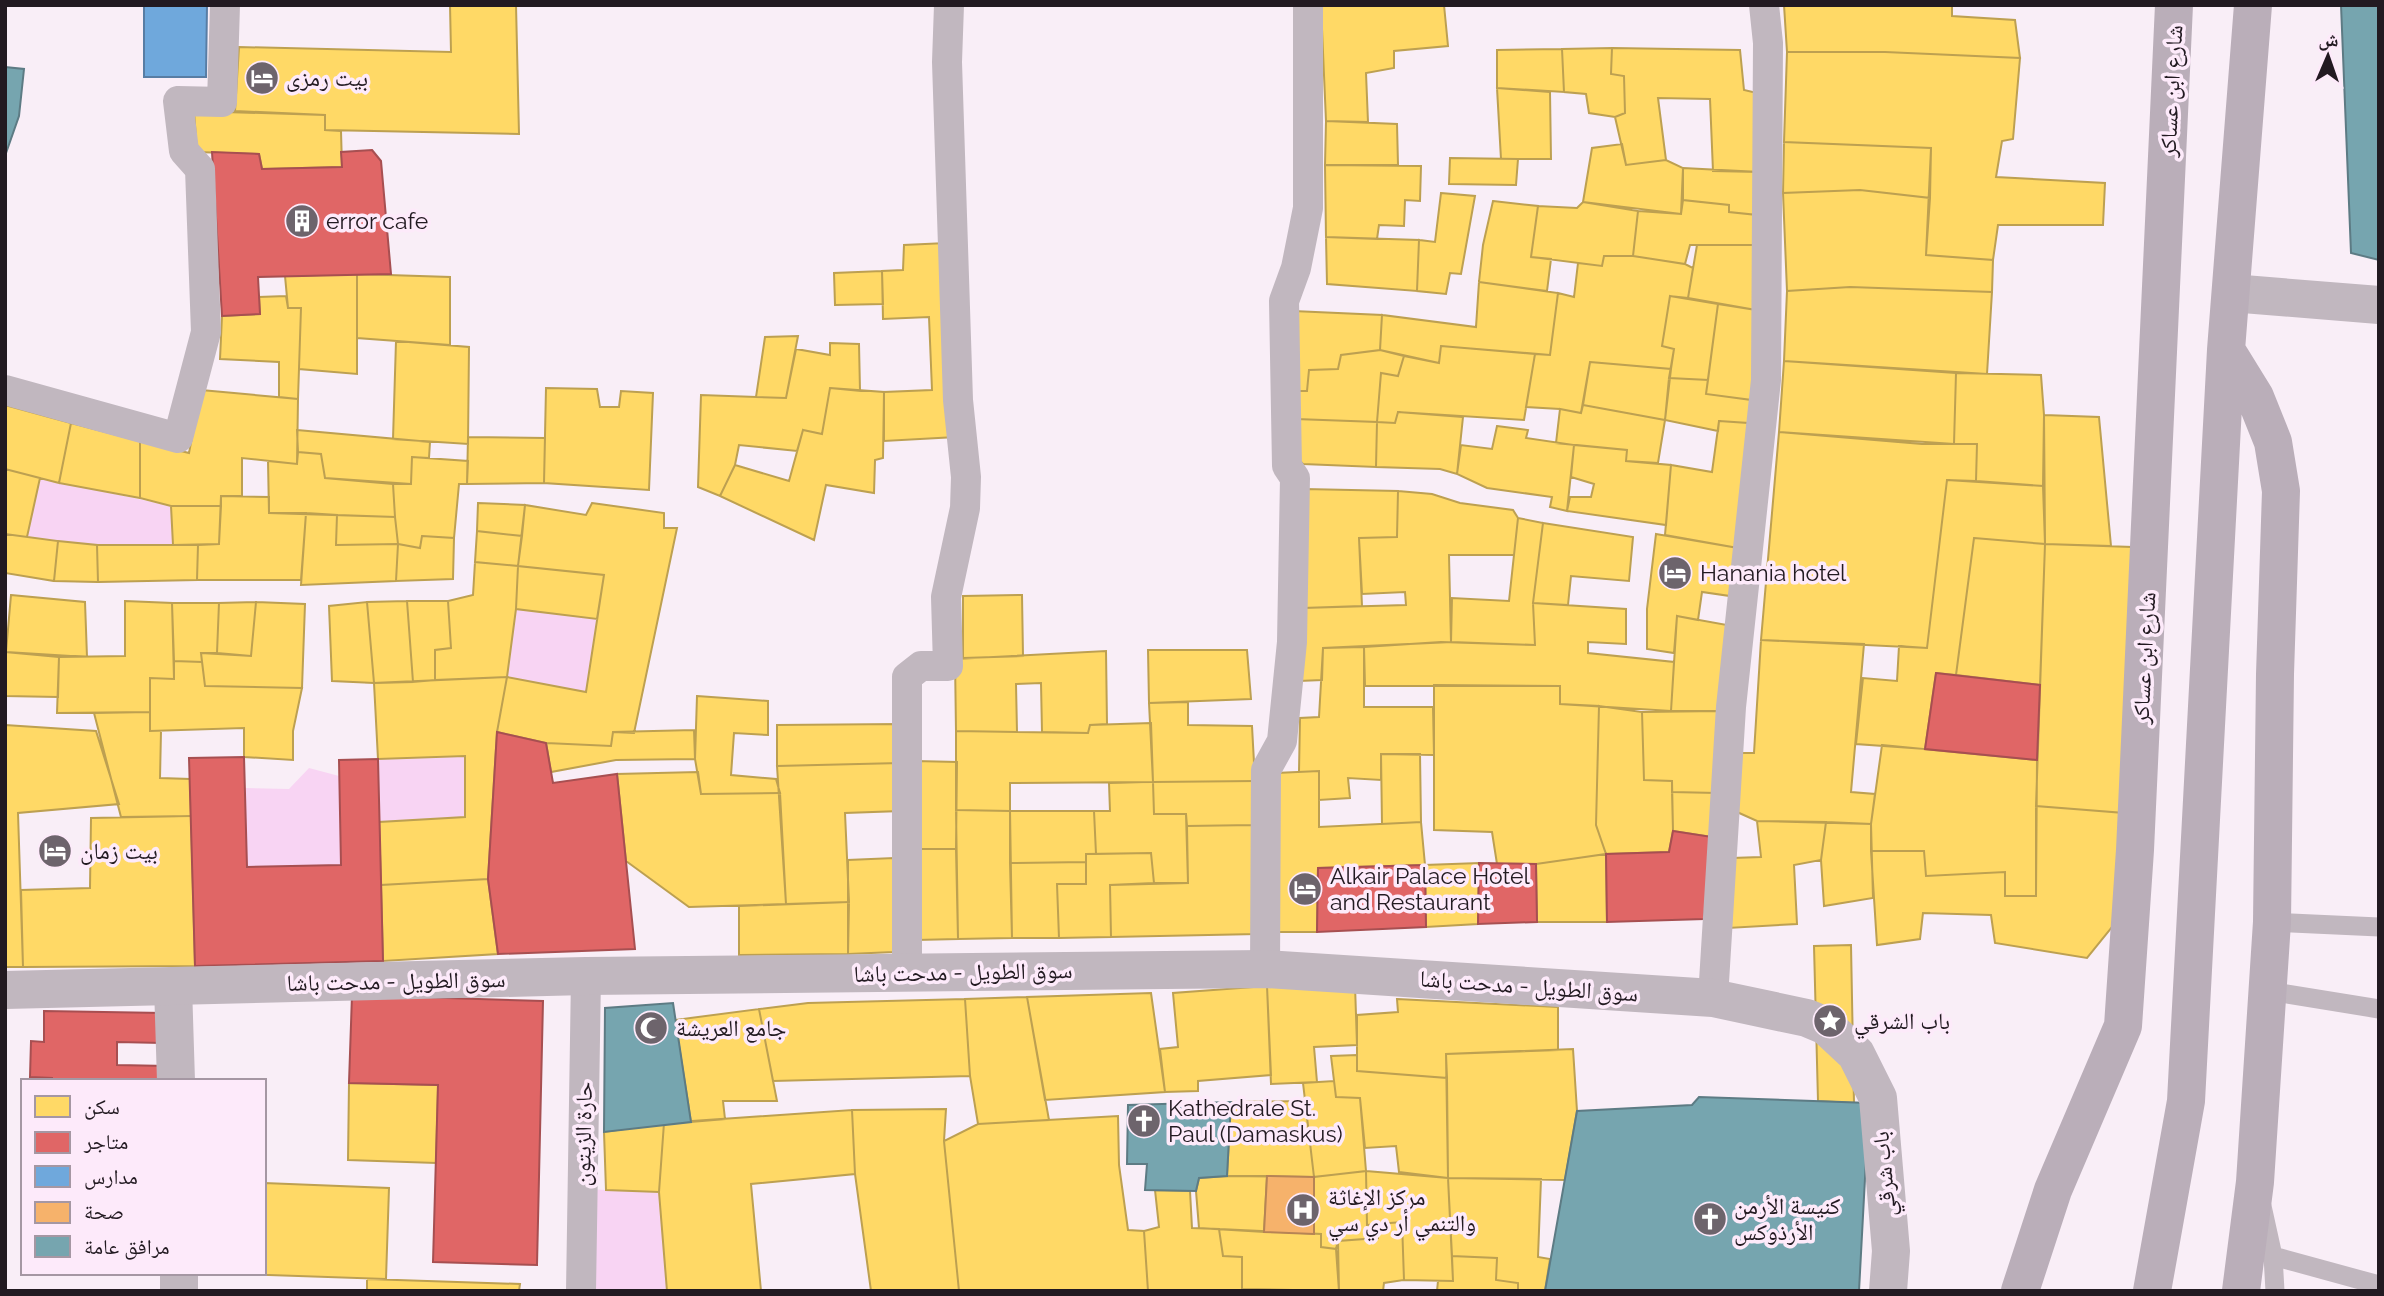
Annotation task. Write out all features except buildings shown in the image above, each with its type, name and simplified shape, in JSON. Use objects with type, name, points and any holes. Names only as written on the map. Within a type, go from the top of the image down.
[{"type":"main road","name":"شارع ابن عساكر","points":[[2020,1291],[2053,1190],[2123,1026],[2136,850],[2175,5]]},
{"type":"main road","points":[[2152,1291],[2186,1101],[2227,350],[2253,5]]},
{"type":"main road","points":[[2227,350],[2255,397],[2273,442],[2281,491],[2274,674],[2272,922],[2255,1182],[2241,1291]]},
{"type":"street","points":[[5,390],[178,438],[206,332],[200,169],[184,151],[178,101],[222,102],[225,5]]},
{"type":"street","points":[[907,972],[907,677],[920,666],[947,666],[946,597],[965,508],[966,477],[957,400],[947,62],[949,5]]},
{"type":"street","points":[[1265,969],[1266,771],[1282,741],[1292,642],[1295,478],[1287,466],[1284,302],[1296,268],[1308,208],[1308,5]]},
{"type":"street","points":[[1713,998],[1731,707],[1766,380],[1768,43],[1764,5]]},
{"type":"street","points":[[2231,293],[2379,304]]},
{"type":"street","name":"سوق الطويل - مدحت باشا","points":[[5,990],[586,976],[1265,969],[1713,998],[1807,1018],[1826,1026],[1856,1054],[1878,1098]]},
{"type":"street","name":"حارة الزيتون","points":[[581,1291],[586,976]]},
{"type":"street","points":[[173,986],[176,1079]]},
{"type":"street","name":"باب شرقي","points":[[1878,1098],[1891,1251],[1888,1291]]},
{"type":"street","name":"باب شرقي","points":[[1891,1251],[1902,1291]]},
{"type":"lane","points":[[2272,922],[2379,927]]},
{"type":"lane","points":[[2267,991],[2379,1009]]},
{"type":"lane","points":[[2255,1182],[2273,1256],[2275,1291]]},
{"type":"lane","points":[[2273,1256],[2379,1285]]},
{"type":"shaded area","points":[[40,478],[171,506],[173,545],[97,545],[27,537]]},
{"type":"shaded area","points":[[516,609],[597,619],[586,692],[507,677]]},
{"type":"shaded area","points":[[465,756],[465,817],[379,822],[378,759]]},
{"type":"shaded area","points":[[309,768],[339,776],[341,865],[247,867],[245,788],[289,789]]},
{"type":"shaded area","points":[[582,1189],[659,1192],[667,1291],[581,1291]]},
{"type":"place","name":"بيت رمزى","points":[[262,78]]},
{"type":"place","name":"error cafe","points":[[302,221]]},
{"type":"place","name":"Hanania hotel","points":[[1675,573]]},
{"type":"place","name":"بيت زمان","points":[[55,851]]},
{"type":"place","name":"Alkair Palace Hotel and Restaurant","points":[[1305,889]]},
{"type":"place","name":"باب الشرقي","points":[[1830,1021]]},
{"type":"place","name":"جامع العريشة","points":[[651,1028]]},
{"type":"place","name":"Kathedrale St. Paul (Damaskus)","points":[[1144,1121]]},
{"type":"place","name":"مركز الإغاثة والتنمي أر دي سي","points":[[1303,1210]]},
{"type":"place","name":"كنيسة الأرمن الأرذوكس","points":[[1710,1219]]}]
